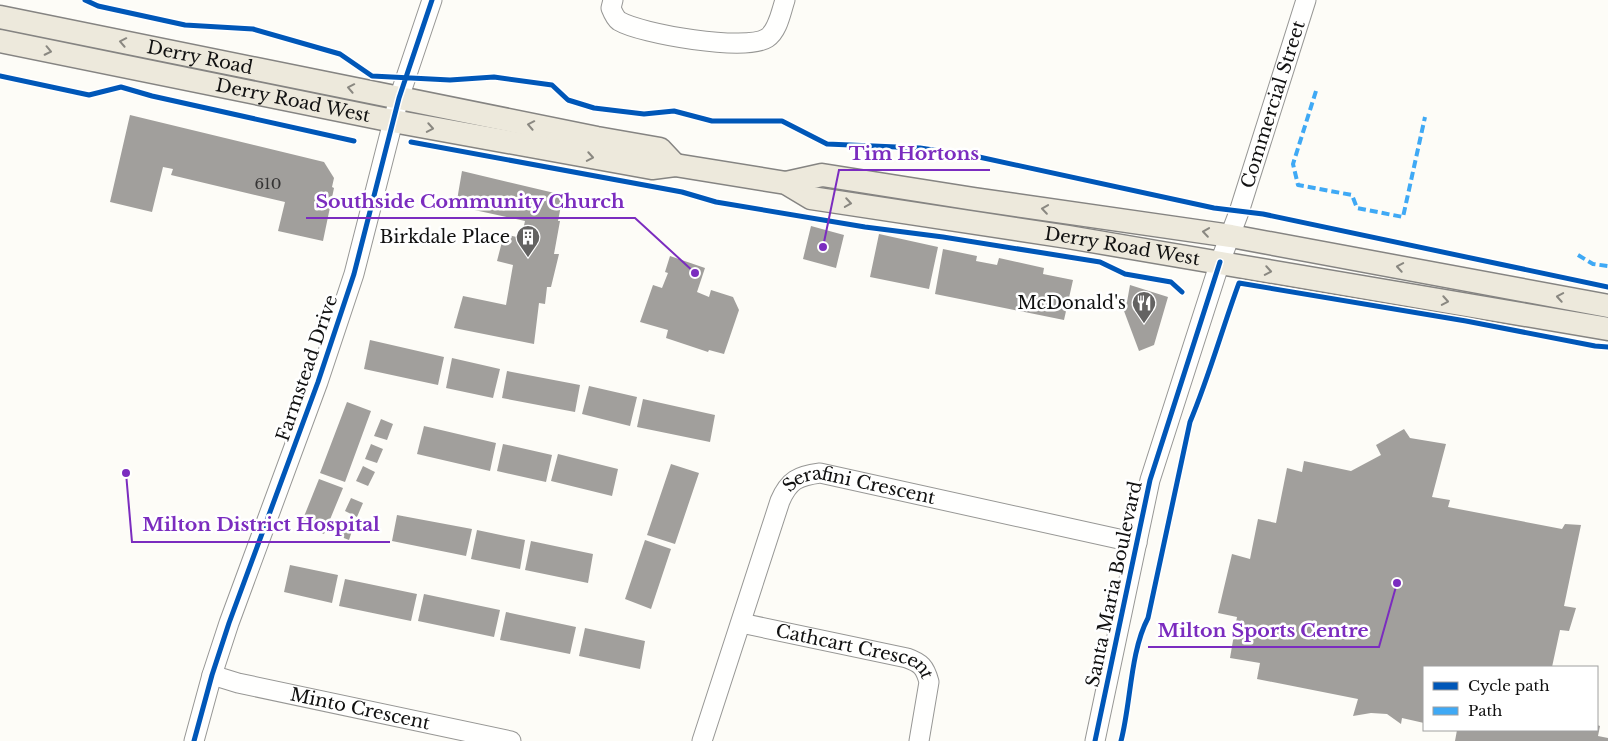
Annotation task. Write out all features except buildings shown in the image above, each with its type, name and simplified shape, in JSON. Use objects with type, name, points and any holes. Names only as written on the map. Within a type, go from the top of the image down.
[{"type":"main road","name":"Derry Road","points":[[0,17],[399,98]]},
{"type":"main road","name":"Derry Road West","points":[[0,41],[393,121],[652,168],[675,165],[786,183],[822,175],[1231,236],[1608,306]]},
{"type":"main road","points":[[399,98],[660,149],[675,165]]},
{"type":"main road","name":"Derry Road West","points":[[786,183],[811,198],[1068,237],[1608,329]]},
{"type":"street","name":"Farmstead Drive","points":[[194,741],[212,675],[232,615],[318,382],[354,274],[399,98],[432,0]]},
{"type":"street","points":[[613,0],[611,8],[616,20],[633,28],[694,40],[750,43],[767,38],[775,29],[785,0]]},
{"type":"street","name":"Commercial Street","points":[[1231,236],[1306,0]]},
{"type":"street","name":"Santa Maria Boulevard","points":[[1095,741],[1150,480],[1220,262],[1231,236]]},
{"type":"street","name":"Serafini Crescent","points":[[702,741],[786,488],[794,481],[806,475],[820,473],[1137,543]]},
{"type":"street","name":"Cathcart Crescent","points":[[741,622],[919,662],[926,672],[929,682],[918,741]]},
{"type":"street","name":"Minto Crescent","points":[[212,675],[248,685],[511,741]]},
{"type":"marked path","points":[[1316,91],[1293,164],[1298,185],[1352,195],[1357,208],[1403,217],[1425,117]]},
{"type":"marked path","points":[[1578,255],[1593,264],[1608,266]]},
{"type":"cycle path","points":[[85,0],[98,6],[185,25],[253,29],[340,54],[372,76],[450,80],[494,77],[552,85],[568,100],[594,108],[644,114],[674,111],[712,121],[782,121],[827,144],[920,148],[979,157],[1214,208],[1263,214],[1608,287]]},
{"type":"cycle path","points":[[194,741],[212,675],[229,623],[318,382],[354,274],[399,98],[432,0]]},
{"type":"cycle path","points":[[0,76],[89,95],[121,87],[152,96],[354,141]]},
{"type":"cycle path","points":[[411,142],[682,192],[716,202],[865,227],[943,237],[1100,262],[1125,274],[1171,282],[1182,292]]},
{"type":"cycle path","points":[[1095,741],[1150,480],[1220,262]]},
{"type":"cycle path","points":[[1121,741],[1134,662],[1142,631],[1148,618],[1190,422],[1239,283],[1608,347]]},
{"type":"place","name":"Tim Hortons","points":[[823,247]]},
{"type":"place","name":"Birkdale Place","points":[[528,258]]},
{"type":"place","name":"Southside Community Church","points":[[695,273]]},
{"type":"place","name":"McDonald's","points":[[1144,324]]},
{"type":"place","name":"Milton District Hospital","points":[[126,473]]},
{"type":"place","name":"Milton Sports Centre","points":[[1397,583]]}]
